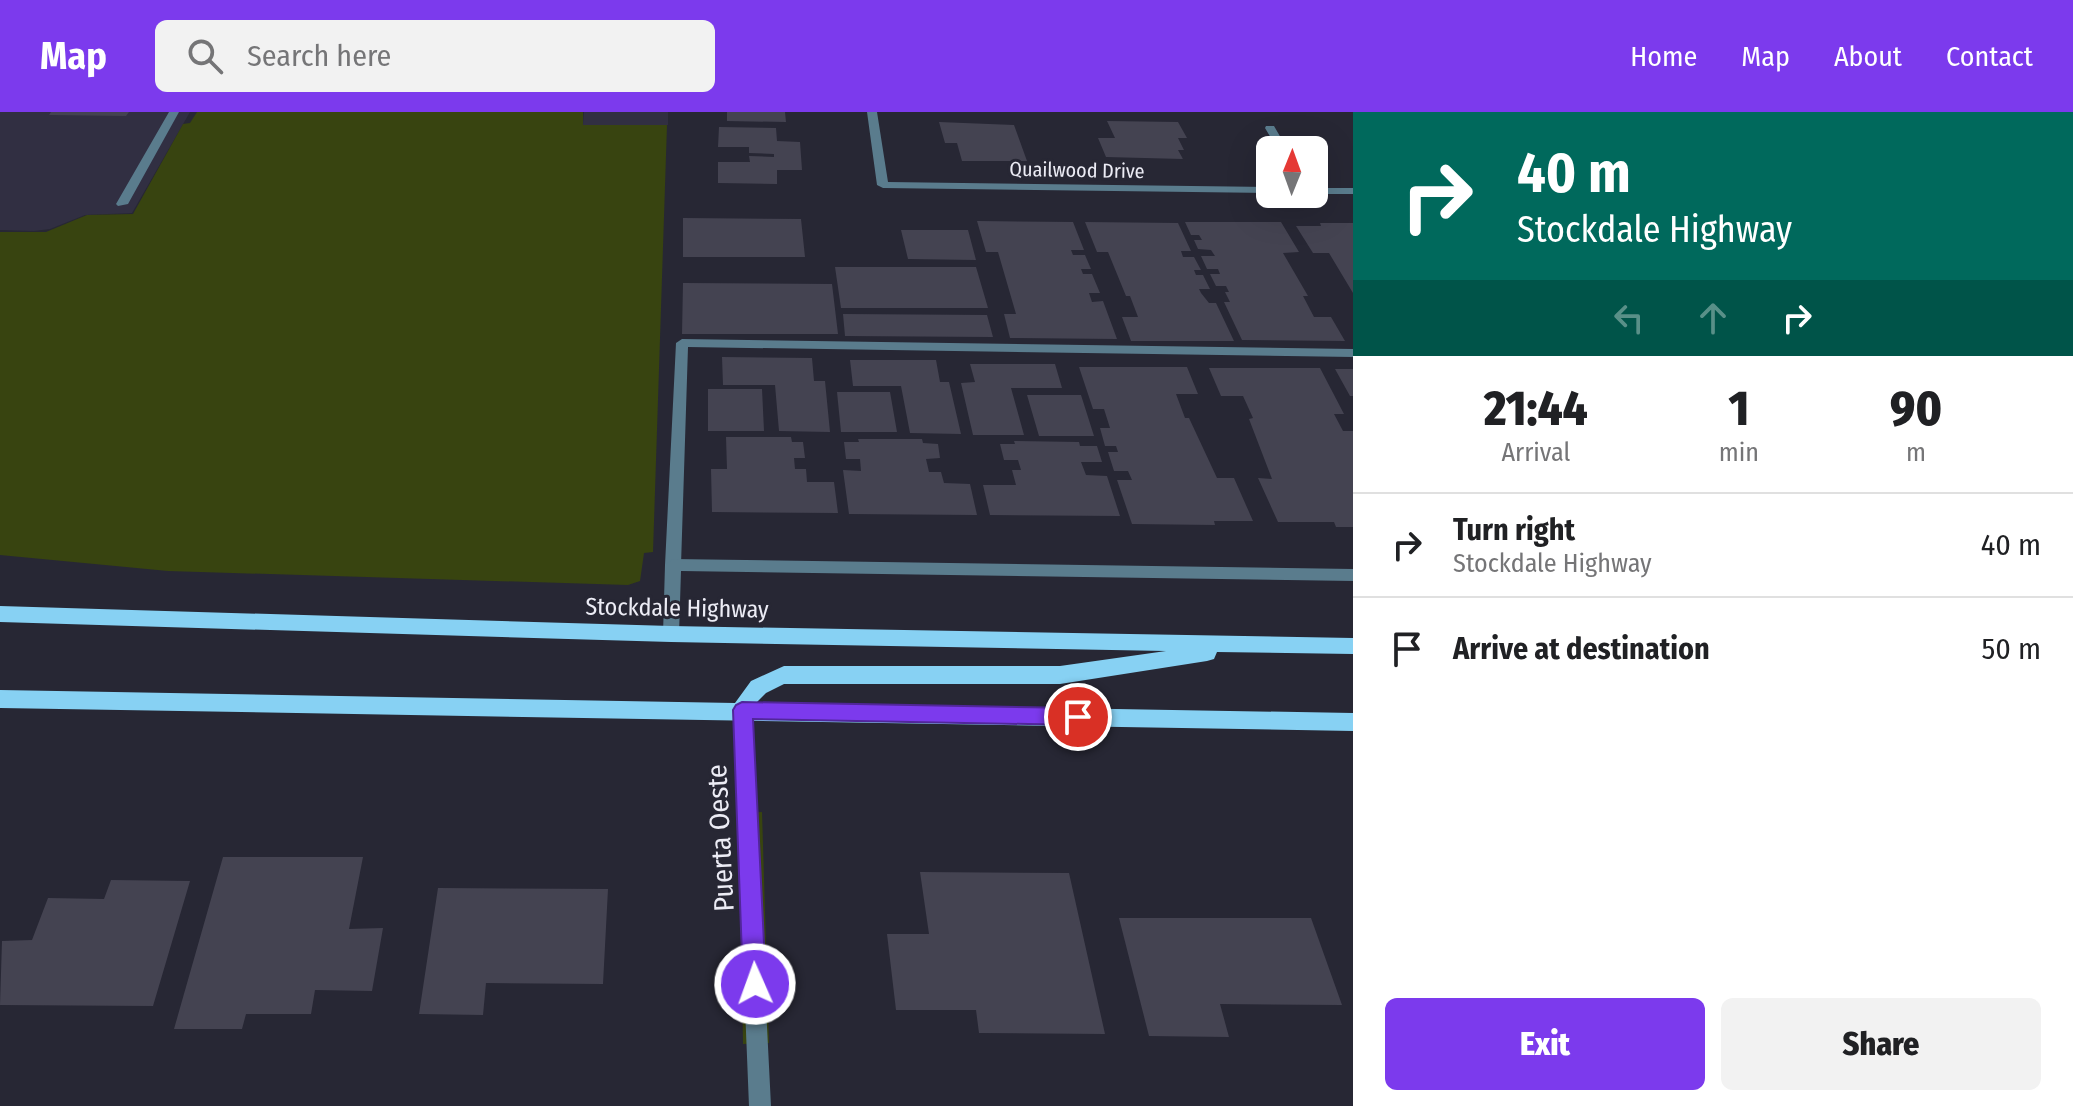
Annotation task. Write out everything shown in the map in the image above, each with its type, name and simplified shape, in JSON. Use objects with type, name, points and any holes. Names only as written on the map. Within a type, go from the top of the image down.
[{"type":"main road","name":"Stockdale Highway","points":[[0,614],[671,634],[1353,646]]},
{"type":"main road","points":[[742,710],[749,694],[762,683],[784,675],[1060,675],[1259,644]]},
{"type":"main road","points":[[0,699],[1353,722]]},
{"type":"street","points":[[122,204],[174,112]]},
{"type":"street","name":"Quailwood Drive","points":[[872,112],[883,185],[1256,190]]},
{"type":"street","points":[[1270,128],[1275,136]]},
{"type":"street","points":[[1328,191],[1353,191]]},
{"type":"street","points":[[671,634],[682,343],[1353,353]]},
{"type":"street","points":[[673,565],[1353,575]]},
{"type":"street","name":"Puerta Oeste","points":[[742,710],[760,1106]]},
{"type":"shaded area","points":[[0,112],[190,112],[132,213],[85,215],[50,229],[34,231],[0,230]]},
{"type":"shaded area","points":[[584,112],[668,112],[668,125],[583,125]]},
{"type":"green space","points":[[197,112],[583,112],[583,125],[667,125],[653,552],[644,553],[640,581],[628,585],[168,571],[0,555],[0,232],[46,232],[87,215],[133,214],[183,124],[190,123]]},
{"type":"green space","points":[[762,812],[769,1043],[743,1044],[739,813]]},
{"type":"building","points":[[51,112],[129,112],[126,116],[49,115]]},
{"type":"building","points":[[727,112],[785,112],[786,122],[727,121]]},
{"type":"building","points":[[1107,121],[1178,122],[1187,138],[1178,138],[1184,150],[1178,150],[1183,159],[1106,157],[1098,138],[1115,138]]},
{"type":"building","points":[[939,122],[1014,125],[1027,161],[962,161],[957,143],[945,143]]},
{"type":"building","points":[[719,127],[776,128],[777,141],[800,142],[802,170],[777,170],[777,184],[718,183],[718,162],[750,162],[749,156],[774,157],[774,154],[749,153],[749,147],[718,147]]},
{"type":"building","points":[[683,218],[801,219],[805,257],[683,257]]},
{"type":"building","points":[[977,221],[1073,222],[1084,250],[1071,250],[1073,255],[1085,255],[1091,269],[1081,269],[1083,274],[1092,274],[1100,293],[1089,293],[1092,302],[1103,301],[1117,339],[1010,338],[1004,314],[1016,314],[998,252],[986,252]]},
{"type":"building","points":[[1085,222],[1178,223],[1191,251],[1181,251],[1183,257],[1194,257],[1201,270],[1194,270],[1196,275],[1203,275],[1210,289],[1199,289],[1209,303],[1216,303],[1234,341],[1131,341],[1122,317],[1138,317],[1130,296],[1126,296],[1108,252],[1097,252]]},
{"type":"building","points":[[1185,222],[1281,222],[1299,252],[1283,253],[1308,296],[1303,296],[1314,317],[1331,317],[1345,341],[1242,340],[1224,302],[1230,302],[1225,292],[1229,292],[1226,286],[1216,286],[1210,274],[1220,274],[1218,269],[1207,269],[1201,256],[1215,256],[1211,250],[1198,249],[1194,240],[1202,240],[1199,235],[1191,235]]},
{"type":"building","points":[[1320,223],[1353,223],[1353,293],[1329,253],[1313,253],[1296,226],[1321,226]]},
{"type":"building","points":[[901,230],[968,230],[976,260],[908,259]]},
{"type":"building","points":[[835,267],[976,267],[988,308],[841,308]]},
{"type":"building","points":[[683,283],[832,284],[838,334],[682,334]]},
{"type":"building","points":[[843,314],[987,315],[993,337],[845,336]]},
{"type":"building","points":[[722,357],[812,358],[814,381],[825,381],[830,432],[779,431],[775,385],[723,385]]},
{"type":"building","points":[[850,360],[936,360],[940,382],[949,382],[961,434],[910,433],[901,386],[853,386]]},
{"type":"building","points":[[970,364],[1055,364],[1062,388],[1011,388],[1024,435],[973,435],[961,383],[975,382]]},
{"type":"building","points":[[1079,367],[1187,367],[1198,394],[1176,394],[1185,418],[1189,418],[1217,478],[1234,478],[1253,521],[1214,521],[1215,525],[1132,524],[1117,480],[1132,480],[1128,471],[1114,471],[1108,452],[1118,452],[1116,446],[1105,446],[1100,428],[1110,428],[1104,409],[1093,409]]},
{"type":"building","points":[[1209,368],[1320,368],[1344,414],[1334,414],[1343,431],[1353,431],[1353,527],[1336,527],[1334,522],[1278,522],[1258,478],[1272,479],[1249,419],[1253,418],[1243,396],[1221,396]]},
{"type":"building","points":[[1335,369],[1353,369],[1353,396],[1350,396]]},
{"type":"building","points":[[708,389],[762,389],[764,431],[708,431]]},
{"type":"building","points":[[837,392],[890,392],[897,432],[841,432]]},
{"type":"building","points":[[1027,395],[1081,395],[1094,436],[1039,436]]},
{"type":"building","points":[[726,437],[791,437],[792,442],[803,442],[805,458],[794,458],[795,469],[806,469],[807,482],[834,482],[838,513],[712,512],[711,469],[727,469]]},
{"type":"building","points":[[858,439],[922,439],[923,443],[938,444],[940,458],[926,459],[929,472],[941,472],[944,483],[970,484],[977,515],[849,514],[843,470],[861,471],[860,459],[846,459],[844,442],[859,442]]},
{"type":"building","points":[[1014,441],[1079,442],[1080,446],[1097,446],[1102,462],[1081,462],[1086,475],[1107,476],[1120,516],[990,515],[983,485],[1016,485],[1012,470],[1021,470],[1018,460],[1004,460],[1000,444],[1015,444]]},
{"type":"building","points":[[223,857],[363,857],[349,929],[383,928],[372,991],[315,990],[311,1014],[246,1014],[242,1029],[174,1029]]},
{"type":"building","points":[[920,872],[1069,873],[1105,1034],[979,1033],[976,1010],[896,1010],[887,934],[929,934]]},
{"type":"building","points":[[111,880],[190,881],[153,1006],[0,1005],[2,941],[32,940],[48,898],[104,899]]},
{"type":"building","points":[[438,888],[608,889],[603,984],[486,983],[483,1015],[419,1014]]},
{"type":"building","points":[[1119,918],[1311,918],[1342,1005],[1220,1004],[1229,1037],[1149,1036]]},
{"type":"route","points":[[755,984],[742,710],[1078,717]]}]
